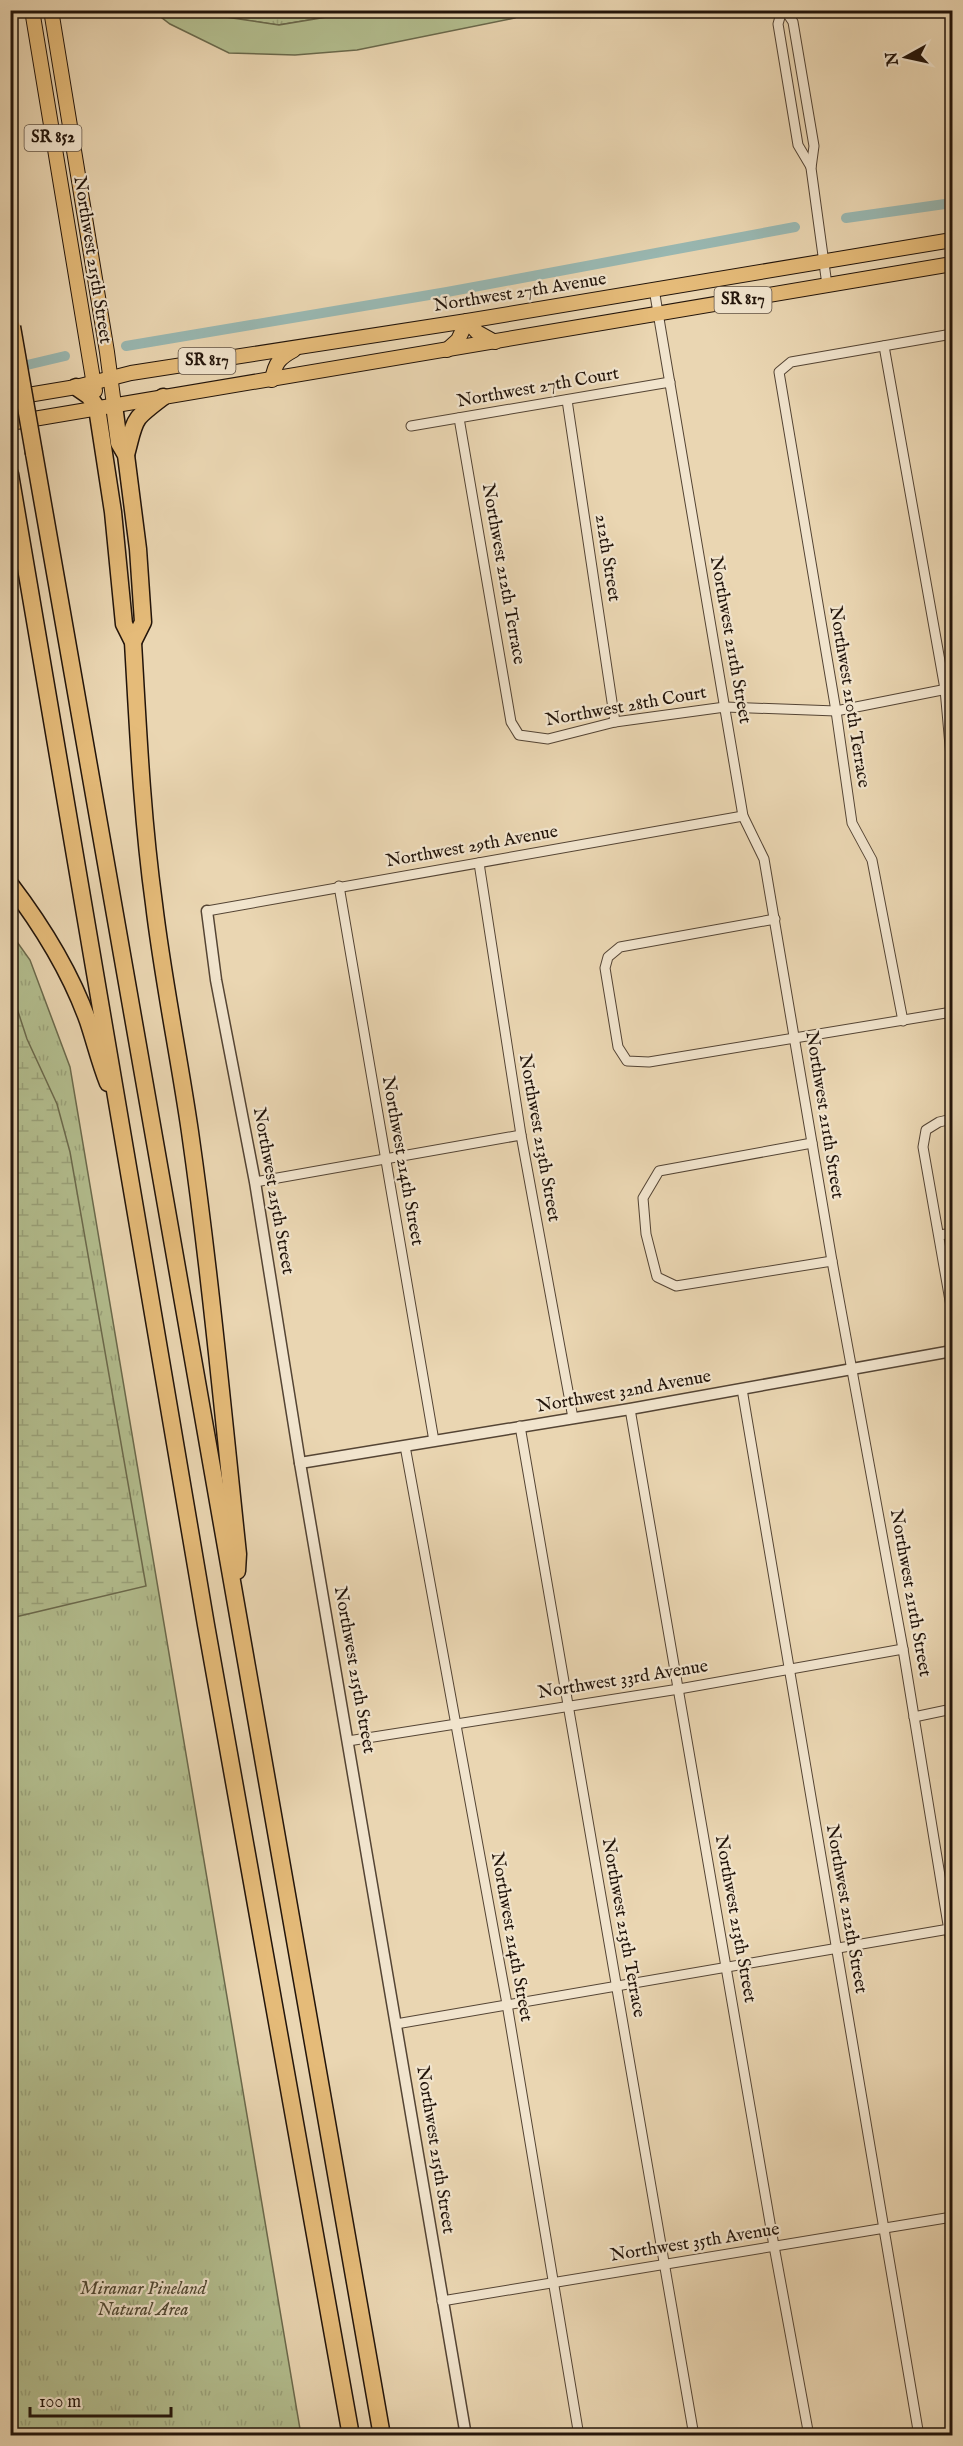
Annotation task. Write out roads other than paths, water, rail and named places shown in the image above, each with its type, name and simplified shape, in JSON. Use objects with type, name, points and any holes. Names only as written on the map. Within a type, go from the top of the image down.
[{"type":"highway","points":[[11,324],[382,2436]]},
{"type":"highway","points":[[76,387],[106,407],[126,455],[138,541],[143,622],[133,642]]},
{"type":"highway","points":[[126,455],[135,420],[163,397]]},
{"type":"highway","points":[[106,407],[124,624],[133,642],[142,790],[153,902],[190,1132],[217,1350],[238,1554],[236,1602]]},
{"type":"highway","points":[[10,474],[206,1625],[351,2436]]},
{"type":"highway","points":[[10,884],[52,945],[75,989],[122,1121]]},
{"type":"main road","name":"Northwest 215th Street","points":[[32,10],[94,382],[106,407]]},
{"type":"main road","name":"Northwest 215th Street","points":[[51,10],[110,378],[106,407]]},
{"type":"main road","points":[[37,35],[54,33]]},
{"type":"main road","name":"Northwest 27th Avenue","points":[[94,382],[304,345],[467,321],[952,240]]},
{"type":"main road","name":"SR 817","points":[[10,423],[952,264]]},
{"type":"main road","points":[[447,350],[458,340],[467,321],[477,332],[495,342]]},
{"type":"main road","points":[[272,380],[275,364],[281,357],[304,345]]},
{"type":"main road","name":"SR 817","points":[[10,398],[94,382]]},
{"type":"street","points":[[811,168],[798,145],[778,24],[784,10],[793,22],[814,146],[811,168],[827,285]]},
{"type":"street","name":"Northwest 211th Street","points":[[654,289],[743,816],[764,859],[775,919],[832,1262],[903,1649],[952,1950]]},
{"type":"street","points":[[952,334],[884,346],[949,689],[952,768]]},
{"type":"street","name":"Northwest 210th Terrace","points":[[884,346],[791,362],[780,372],[836,711],[852,824],[872,860],[903,1022]]},
{"type":"street","name":"Northwest 27th Court","points":[[411,426],[670,382]]},
{"type":"street","name":"212th Street","points":[[567,400],[615,722]]},
{"type":"street","name":"Northwest 212th Terrace","points":[[459,418],[512,722],[519,735]]},
{"type":"street","name":"Northwest 28th Court","points":[[519,735],[548,739],[615,722],[725,707],[836,711],[949,689]]},
{"type":"street","name":"Northwest 29th Avenue","points":[[207,911],[743,816]]},
{"type":"street","name":"Northwest 213th Street","points":[[479,862],[521,1135],[573,1418]]},
{"type":"street","name":"Northwest 214th Street","points":[[339,886],[434,1441]]},
{"type":"street","name":"Northwest 215th Street","points":[[207,911],[216,980],[255,1182],[300,1463],[466,2436]]},
{"type":"street","points":[[775,919],[620,947],[608,957],[605,968],[618,1047],[627,1061],[649,1062],[903,1022],[952,1012]]},
{"type":"street","points":[[952,1119],[939,1122],[926,1130],[923,1147],[952,1312]]},
{"type":"street","points":[[255,1182],[521,1135]]},
{"type":"street","points":[[812,1143],[659,1171],[643,1198],[646,1234],[657,1277],[676,1286],[832,1262]]},
{"type":"street","points":[[940,1235],[952,1233]]},
{"type":"street","name":"Northwest 32nd Avenue","points":[[300,1463],[630,1409],[952,1351]]},
{"type":"street","name":"Northwest 212th Street","points":[[742,1389],[919,2436]]},
{"type":"street","name":"Northwest 213th Street","points":[[630,1409],[774,2246],[809,2436]]},
{"type":"street","name":"Northwest 213th Terrace","points":[[520,1426],[694,2436]]},
{"type":"street","name":"Northwest 214th Street","points":[[405,1446],[507,2004],[579,2436]]},
{"type":"street","name":"Northwest 33rd Avenue","points":[[348,1741],[679,1689],[903,1649]]},
{"type":"street","points":[[914,1716],[952,1709]]},
{"type":"street","points":[[396,2024],[949,1929]]},
{"type":"street","name":"Northwest 35th Avenue","points":[[442,2301],[952,2217]]},
{"type":"waterway","points":[[846,218],[952,203]]},
{"type":"waterway","points":[[126,346],[447,292],[795,227]]},
{"type":"waterway","points":[[10,369],[65,356]]},
{"type":"park label","name":"Miramar Pineland Natural Area","points":[[143,2299]]}]
